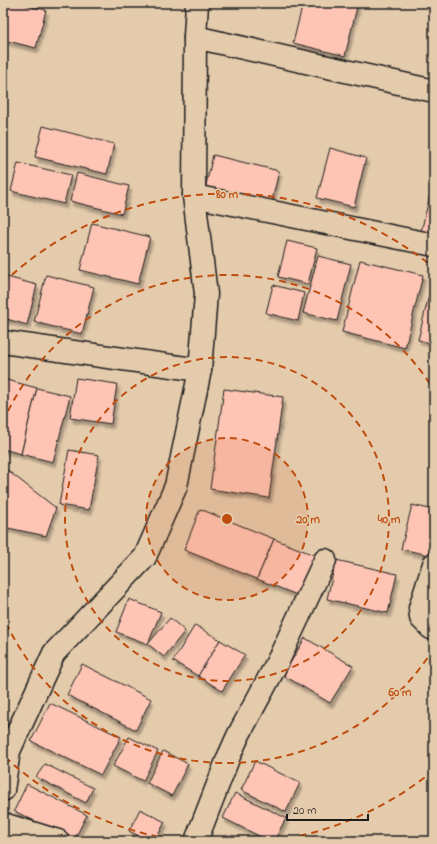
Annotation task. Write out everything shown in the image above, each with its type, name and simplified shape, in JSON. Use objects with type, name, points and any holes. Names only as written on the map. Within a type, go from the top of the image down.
[{"type":"street","points":[[3,790],[6,750],[54,653],[145,556],[176,486],[200,370],[206,294],[194,196],[195,36],[197,3]]},
{"type":"street","points":[[195,36],[434,91]]},
{"type":"street","points":[[194,196],[434,245]]},
{"type":"street","points":[[3,342],[200,370]]},
{"type":"street","points":[[196,841],[238,736],[277,663],[325,560]]},
{"type":"street","points":[[434,564],[420,608],[421,618],[434,629]]},
{"type":"street","points":[[3,824],[58,841]]},
{"type":"building","points":[[3,3],[17,3],[46,10],[36,48],[3,40]]},
{"type":"building","points":[[303,3],[358,3],[345,56],[293,43]]},
{"type":"building","points":[[43,126],[114,144],[107,174],[35,157]]},
{"type":"building","points":[[330,148],[366,158],[354,207],[317,198]]},
{"type":"building","points":[[213,155],[279,171],[271,205],[205,189]]},
{"type":"building","points":[[18,163],[71,175],[64,204],[11,191]]},
{"type":"building","points":[[77,173],[129,186],[122,214],[70,201]]},
{"type":"building","points":[[434,179],[434,235],[421,232]]},
{"type":"building","points":[[92,223],[150,237],[138,284],[80,270]]},
{"type":"building","points":[[287,241],[317,248],[308,284],[278,277]]},
{"type":"building","points":[[318,256],[351,264],[337,321],[303,313]]},
{"type":"building","points":[[360,260],[423,275],[405,348],[342,332]]},
{"type":"building","points":[[46,275],[94,287],[82,334],[34,322]]},
{"type":"building","points":[[3,276],[37,285],[27,325],[3,318]]},
{"type":"building","points":[[434,279],[434,344],[418,340]]},
{"type":"building","points":[[273,285],[304,293],[298,321],[266,313]]},
{"type":"building","points":[[76,378],[117,384],[111,424],[70,418]]},
{"type":"building","points":[[3,379],[37,388],[21,454],[3,449]]},
{"type":"building","points":[[37,388],[70,396],[53,462],[21,454]]},
{"type":"building","points":[[224,389],[283,397],[269,498],[210,489]]},
{"type":"building","points":[[69,450],[99,455],[89,510],[59,505]]},
{"type":"building","points":[[3,467],[56,508],[46,536],[3,527]]},
{"type":"building","points":[[412,505],[434,510],[434,535],[429,555],[401,549]]},
{"type":"building","points":[[200,509],[274,539],[257,579],[184,550]]},
{"type":"building","points":[[274,539],[319,557],[302,597],[257,579]]},
{"type":"building","points":[[336,560],[397,574],[388,613],[327,599]]},
{"type":"building","points":[[129,599],[161,612],[148,644],[116,632]]},
{"type":"building","points":[[170,618],[185,631],[164,657],[148,644]]},
{"type":"building","points":[[195,625],[220,640],[198,676],[173,661]]},
{"type":"building","points":[[305,638],[353,666],[330,703],[283,675]]},
{"type":"building","points":[[220,640],[245,655],[222,691],[198,676]]},
{"type":"building","points":[[82,664],[151,699],[136,730],[67,695]]},
{"type":"building","points":[[50,703],[121,737],[101,775],[31,741]]},
{"type":"building","points":[[129,737],[158,751],[143,781],[113,766]]},
{"type":"building","points":[[163,751],[188,764],[172,796],[147,783]]},
{"type":"building","points":[[255,761],[300,783],[286,812],[241,790]]},
{"type":"building","points":[[45,764],[93,788],[86,803],[36,777]]},
{"type":"building","points":[[27,784],[87,815],[74,840],[14,811]]},
{"type":"building","points":[[235,793],[286,818],[274,841],[269,841],[223,818]]},
{"type":"building","points":[[140,809],[165,822],[155,841],[149,841],[129,831]]},
{"type":"building","points":[[254,836],[263,841],[252,841]]}]
